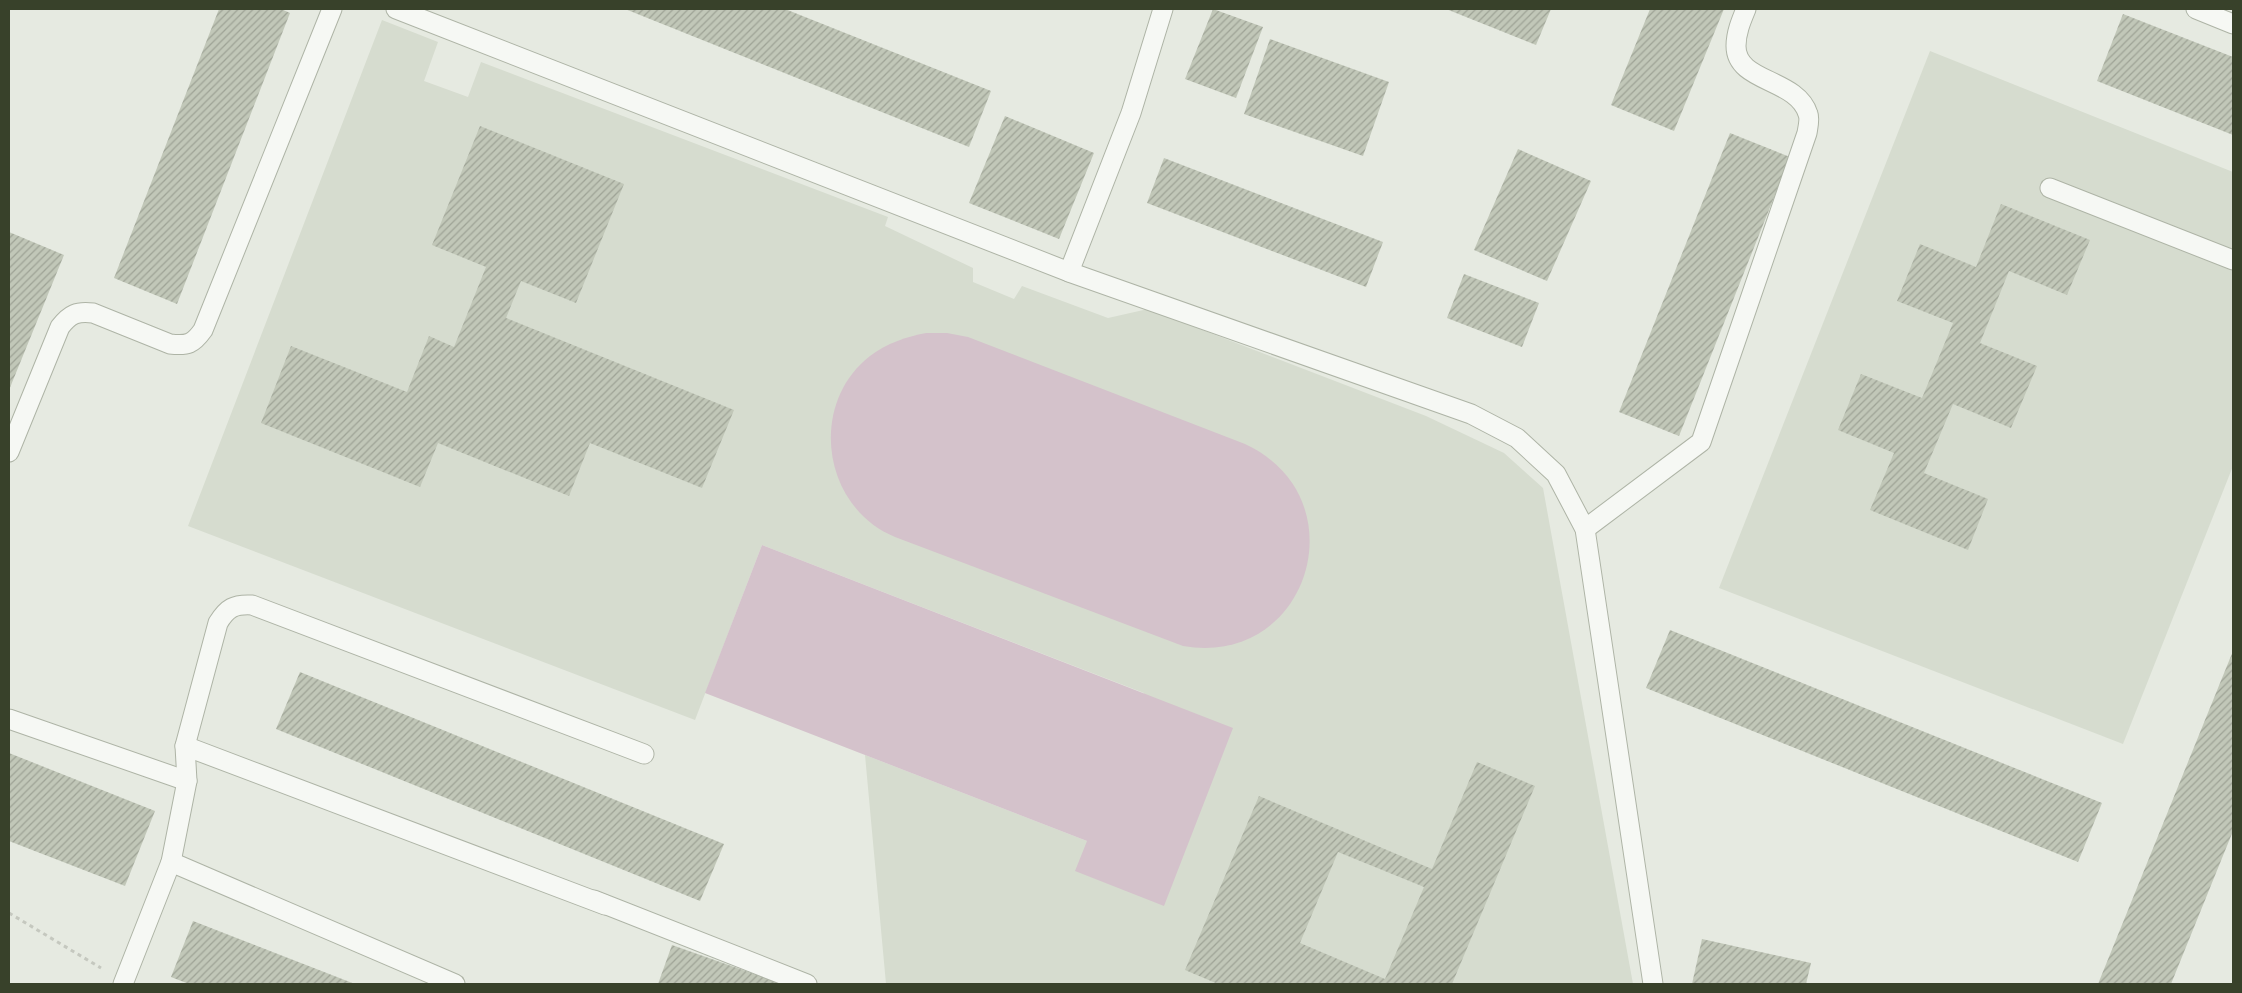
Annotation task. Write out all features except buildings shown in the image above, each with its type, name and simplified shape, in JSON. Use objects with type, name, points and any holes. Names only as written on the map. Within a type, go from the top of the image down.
[{"type":"lane","points":[[9,452],[60,327],[69,316],[80,311],[93,313],[170,344],[183,345],[196,340],[203,330],[332,9]]},
{"type":"lane","points":[[396,9],[1069,272],[1471,414],[1517,438],[1556,474],[1585,529],[1653,984]]},
{"type":"lane","points":[[1069,272],[1131,112],[1163,9]]},
{"type":"lane","points":[[1585,529],[1701,442],[1807,133],[1809,115],[1802,100],[1788,88],[1757,75],[1742,64],[1736,48],[1738,30],[1746,9]]},
{"type":"lane","points":[[2196,9],[2233,24]]},
{"type":"lane","points":[[2050,188],[2233,260]]},
{"type":"lane","points":[[124,983],[171,862],[187,781],[185,746],[218,623],[225,610],[238,604],[252,605],[644,754]]},
{"type":"lane","points":[[9,719],[187,781]]},
{"type":"lane","points":[[185,746],[606,905]]},
{"type":"lane","points":[[171,862],[455,984]]},
{"type":"lane","points":[[572,892],[807,984]]},
{"type":"path","points":[[9,913],[124,983]]},
{"type":"shaded area","points":[[382,20],[438,42],[424,81],[468,97],[481,62],[888,217],[885,226],[973,268],[973,282],[1014,299],[1022,286],[1108,318],[1148,309],[1426,416],[1504,453],[1543,488],[1633,984],[886,984],[865,755],[1087,841],[1144,693],[762,545],[695,720],[188,526]]},
{"type":"shaded area","points":[[1930,51],[2233,172],[2233,466],[2123,744],[1719,588]]},
{"type":"shaded area","points":[[926,333],[947,333],[968,337],[1245,444],[1281,469],[1302,501],[1310,537],[1305,574],[1289,606],[1262,631],[1227,646],[1183,646],[895,537],[870,523],[852,503],[839,479],[832,453],[831,426],[837,400],[850,376],[870,356],[883,347],[897,341]]},
{"type":"shaded area","points":[[762,545],[1233,728],[1164,906],[1075,871],[1087,841],[705,693]]}]
